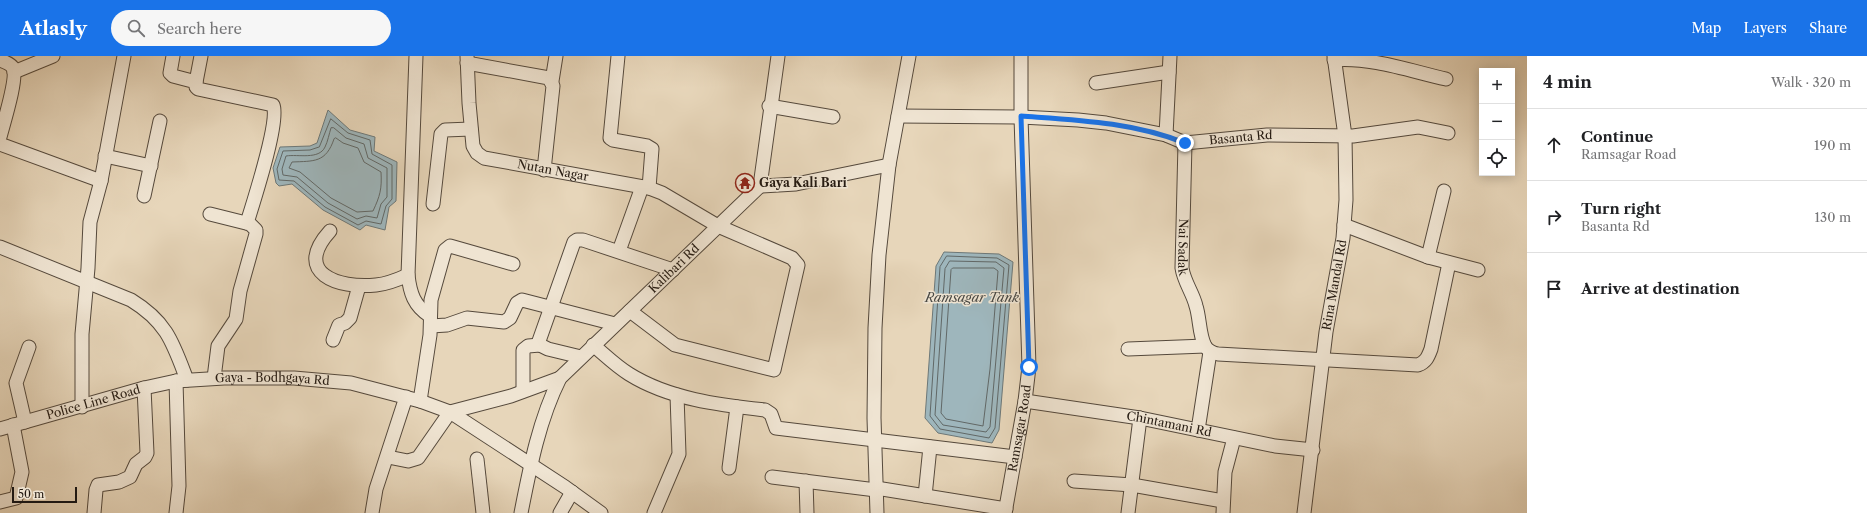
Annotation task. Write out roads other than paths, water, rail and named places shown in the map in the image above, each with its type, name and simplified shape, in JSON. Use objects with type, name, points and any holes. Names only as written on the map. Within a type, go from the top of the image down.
[{"type":"street","points":[[0,137],[12,90],[9,63],[53,56]]},
{"type":"street","points":[[82,406],[82,334],[87,283],[90,222],[101,181],[124,56]]},
{"type":"street","points":[[173,56],[169,70],[171,75],[196,82]]},
{"type":"street","points":[[201,56],[196,82],[196,87],[198,89],[270,103],[275,109],[271,136],[247,223]]},
{"type":"street","points":[[416,56],[408,275],[412,297],[422,311],[430,321],[447,325],[467,318],[504,322],[510,318],[518,303],[522,300],[615,324]]},
{"type":"street","points":[[544,170],[552,81],[556,56]]},
{"type":"street","points":[[618,56],[610,138],[613,140],[647,146],[652,149],[645,187],[619,251]]},
{"type":"street","points":[[778,56],[760,186],[796,184],[889,165]]},
{"type":"street","points":[[877,513],[874,441],[875,328],[879,255],[889,165],[909,56]]},
{"type":"street","name":"Ramsagar Road","points":[[1006,511],[1025,401],[1029,367],[1021,116],[1021,56]]},
{"type":"street","points":[[1166,135],[1170,56]]},
{"type":"street","points":[[1334,58],[1366,61],[1446,79]]},
{"type":"street","name":"Rina Mandal Rd","points":[[1304,513],[1324,361],[1326,332],[1344,225],[1346,200],[1345,136],[1334,58]]},
{"type":"street","points":[[467,59],[544,76],[552,81]]},
{"type":"street","name":"Nutan Nagar","points":[[467,59],[473,146],[477,153],[484,158],[645,187],[662,193],[718,226],[792,258],[798,265],[774,370],[674,345],[630,311]]},
{"type":"street","points":[[1096,83],[1169,72]]},
{"type":"street","points":[[770,106],[833,117]]},
{"type":"street","name":"Basanta Rd","points":[[898,116],[1021,116],[1106,123],[1166,135],[1185,143],[1267,135],[1345,136],[1418,127],[1448,132]]},
{"type":"street","points":[[144,196],[160,121]]},
{"type":"street","points":[[433,204],[441,134],[445,130],[471,129]]},
{"type":"street","name":"Nai Sadak","points":[[1185,143],[1183,277],[1196,305],[1208,349],[1198,430]]},
{"type":"street","points":[[0,144],[101,181]]},
{"type":"street","points":[[106,156],[151,166]]},
{"type":"street","name":"Kalibari Rd","points":[[531,465],[549,400],[560,378],[760,186]]},
{"type":"street","points":[[1428,257],[1444,191]]},
{"type":"street","points":[[210,214],[247,223],[254,227],[256,234],[240,291],[236,319],[218,346],[214,378]]},
{"type":"street","points":[[1344,225],[1428,257],[1478,270]]},
{"type":"street","points":[[330,231],[322,240],[314,257],[318,268],[333,280],[359,286],[383,284],[408,275]]},
{"type":"street","points":[[540,345],[540,336],[550,307],[574,242],[577,240],[583,240],[619,251],[673,270]]},
{"type":"street","points":[[0,246],[131,300],[149,311],[172,340],[182,381],[179,486],[176,513]]},
{"type":"street","points":[[420,401],[430,321],[431,300],[447,247],[450,246],[513,264]]},
{"type":"street","points":[[1128,349],[1208,349],[1218,354],[1418,365],[1427,359],[1431,349],[1449,263]]},
{"type":"street","points":[[333,340],[339,326],[350,318],[359,286]]},
{"type":"street","points":[[523,391],[523,350],[528,346],[540,345],[548,349],[581,357]]},
{"type":"street","points":[[593,345],[629,374],[655,387],[677,395],[718,405],[768,412],[771,414],[774,425],[781,429],[1015,457]]},
{"type":"street","points":[[0,502],[16,498],[22,477],[16,383],[29,347]]},
{"type":"street","name":"Gaya - Bodhgaya Rd","points":[[182,381],[214,378],[294,378],[351,383],[420,401],[450,412],[572,492],[601,513]]},
{"type":"street","points":[[388,457],[408,461],[418,458],[450,412],[523,391],[560,378]]},
{"type":"street","name":"Police Line Road","points":[[0,429],[144,388],[182,381]]},
{"type":"street","points":[[94,513],[96,490],[98,485],[119,482],[130,478],[136,464],[145,457],[147,452],[144,388]]},
{"type":"street","points":[[654,513],[679,454],[677,395]]},
{"type":"street","points":[[372,513],[376,489],[388,457],[406,397]]},
{"type":"street","name":"Chintamani Rd","points":[[1025,401],[1140,418],[1275,446],[1313,450]]},
{"type":"street","points":[[729,468],[738,407]]},
{"type":"street","points":[[1128,513],[1140,418]]},
{"type":"street","points":[[1074,482],[1132,485],[1223,507],[1225,472],[1234,438]]},
{"type":"street","points":[[925,496],[930,447]]},
{"type":"street","points":[[478,459],[483,513]]},
{"type":"street","points":[[521,513],[531,465]]},
{"type":"street","points":[[772,477],[925,496],[1006,511]]},
{"type":"street","points":[[806,481],[807,513]]},
{"type":"street","points":[[560,513],[572,492]]},
{"type":"water","points":[[328,110],[350,130],[375,137],[374,151],[397,162],[396,201],[389,207],[385,230],[366,225],[360,230],[323,210],[292,184],[279,186],[276,183],[273,168],[280,147],[310,146],[317,143]]},
{"type":"water","name":"Ramsagar Tank","points":[[944,252],[999,254],[1013,262],[999,430],[992,443],[938,433],[925,418],[936,266]]},
{"type":"place","name":"Gaya Kali Bari","points":[[745,183]]}]
